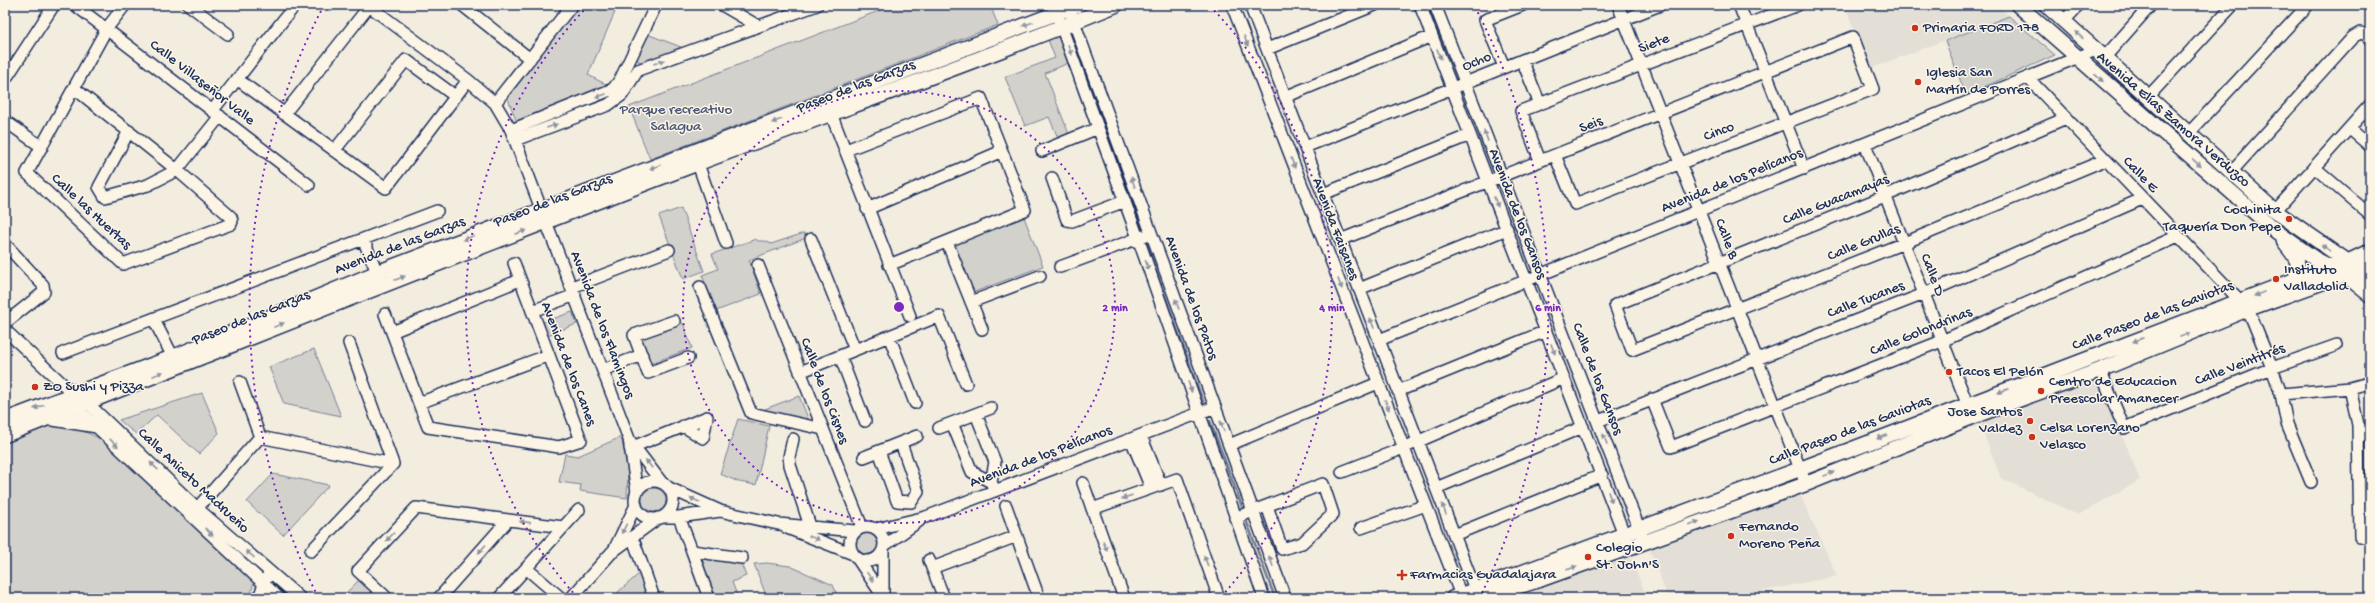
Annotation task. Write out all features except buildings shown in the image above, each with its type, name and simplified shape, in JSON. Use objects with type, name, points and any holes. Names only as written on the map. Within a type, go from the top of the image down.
[{"type":"main road","points":[[1068,15],[1116,5]]},
{"type":"main road","name":"Avenida Elías Zamora Verduzco","points":[[2018,5],[2076,58],[2277,232],[2315,259],[2331,266],[2362,262]]},
{"type":"main road","name":"Avenida Elías Zamora Verduzco","points":[[2046,5],[2275,212],[2362,262],[2370,294]]},
{"type":"main road","name":"Avenida de las Garzas","points":[[74,397],[173,357],[829,109],[1068,15]]},
{"type":"main road","name":"Paseo de las Garzas","points":[[545,216],[698,164],[829,109]]},
{"type":"main road","points":[[2277,232],[2298,263],[2299,268],[2295,280]]},
{"type":"main road","name":"Calle Paseo de las Gaviotas","points":[[1459,597],[1478,596],[1627,540],[1806,484],[1970,411],[2244,305],[2362,262]]},
{"type":"main road","name":"Calle Paseo de las Gaviotas","points":[[1642,535],[1800,469],[1970,411],[2100,370],[2244,305],[2295,280],[2331,266]]},
{"type":"main road","name":"Paseo de las Garzas","points":[[5,420],[74,397],[380,279]]},
{"type":"main road","name":"Paseo de las Garzas","points":[[5,436],[50,418],[74,397]]},
{"type":"main road","points":[[50,418],[94,425]]},
{"type":"street","points":[[5,80],[54,5]]},
{"type":"street","name":"Calle Villaseñor Valle","points":[[75,5],[107,28],[309,185]]},
{"type":"street","name":"Calle las Huertas","points":[[125,5],[107,28],[27,172],[123,264],[230,224],[232,221],[177,170]]},
{"type":"street","points":[[189,5],[228,34]]},
{"type":"street","points":[[129,131],[100,187],[105,197],[148,185],[177,170],[217,113],[237,80],[295,5]]},
{"type":"street","points":[[284,114],[369,5]]},
{"type":"street","name":"Avenida de los Flamingos","points":[[369,5],[468,80],[495,103],[513,135],[575,294],[631,445],[637,492]]},
{"type":"street","points":[[462,5],[530,59]]},
{"type":"street","points":[[495,103],[571,5]]},
{"type":"street","points":[[513,135],[588,107],[608,105],[622,95],[624,82],[656,5]]},
{"type":"street","points":[[722,5],[758,26]]},
{"type":"street","points":[[624,82],[638,70],[817,5]]},
{"type":"street","name":"Avenida Faisanes","points":[[1232,5],[1426,505],[1459,597]]},
{"type":"street","name":"Avenida Faisanes","points":[[1250,5],[1478,596]]},
{"type":"street","points":[[1267,49],[1375,5]]},
{"type":"street","name":"Avenida de los Gansos","points":[[1420,5],[1627,540]]},
{"type":"street","name":"Calle de los Gansos","points":[[1435,5],[1642,535]]},
{"type":"street","points":[[1504,67],[1485,20],[1502,9],[1523,5]]},
{"type":"street","name":"Calle B","points":[[1618,5],[1806,484]]},
{"type":"street","name":"Ocho","points":[[1304,147],[1660,5]]},
{"type":"street","points":[[1739,5],[1766,72],[1784,123],[1804,168]]},
{"type":"street","name":"Siete","points":[[1540,161],[1521,111],[1798,5]]},
{"type":"street","points":[[2064,21],[2079,5]]},
{"type":"street","points":[[2100,54],[2151,5]]},
{"type":"street","points":[[2148,97],[2233,5]]},
{"type":"street","points":[[2189,133],[2308,5]]},
{"type":"street","name":"Avenida de los Patos","points":[[1068,15],[1098,128],[1264,598]]},
{"type":"street","name":"Avenida de los Patos","points":[[1068,15],[1151,233],[1285,598]]},
{"type":"street","points":[[2231,172],[2353,37],[2360,33],[2365,34],[2370,39]]},
{"type":"street","points":[[1285,97],[1432,36]]},
{"type":"street","name":"Seis","points":[[1340,240],[1853,37],[1873,89]]},
{"type":"street","name":"Avenida de los Pelícanos","points":[[1379,340],[2076,58],[2100,54]]},
{"type":"street","points":[[334,150],[406,60],[455,96]]},
{"type":"street","points":[[1522,60],[1540,104]]},
{"type":"street","name":"Calle E","points":[[2028,78],[2244,305]]},
{"type":"street","points":[[237,80],[386,188],[468,80]]},
{"type":"street","points":[[74,88],[177,170]]},
{"type":"street","name":"Cinco","points":[[1555,156],[1575,204],[1873,89]]},
{"type":"street","points":[[846,150],[981,98],[1025,210],[889,265]]},
{"type":"street","points":[[2275,212],[2350,129],[2370,104]]},
{"type":"street","points":[[829,109],[910,316]]},
{"type":"street","name":"Calle Guacamayas","points":[[1632,350],[1615,305],[1885,196],[2066,118]]},
{"type":"street","points":[[5,121],[42,147]]},
{"type":"street","points":[[1042,151],[1098,128]]},
{"type":"street","points":[[2350,129],[2370,146]]},
{"type":"street","points":[[1323,194],[1470,134]]},
{"type":"street","name":"Calle D","points":[[1865,144],[1970,411]]},
{"type":"street","points":[[867,209],[1002,151]]},
{"type":"street","name":"Calle Grullas","points":[[1632,350],[1738,310],[1904,244],[2105,160]]},
{"type":"street","points":[[698,164],[726,243]]},
{"type":"street","points":[[2314,168],[2370,215]]},
{"type":"street","points":[[1052,178],[1067,220],[1072,221],[1124,201]]},
{"type":"street","name":"Calle Tucanes","points":[[1598,421],[1756,358],[1924,294],[2142,199]]},
{"type":"street","points":[[64,353],[437,211]]},
{"type":"street","points":[[1359,289],[1507,229]]},
{"type":"street","points":[[1060,266],[1151,233]]},
{"type":"street","name":"Calle Golondrinas","points":[[1652,399],[1671,447],[1942,341],[2178,236]]},
{"type":"street","points":[[363,239],[380,279]]},
{"type":"street","points":[[811,239],[855,350]]},
{"type":"street","points":[[947,242],[982,329]]},
{"type":"street","points":[[5,244],[43,285],[44,292],[5,323]]},
{"type":"street","points":[[534,315],[669,250]]},
{"type":"street","name":"Avenida de los Canes","points":[[385,314],[428,427],[559,448],[581,440],[514,263]]},
{"type":"street","name":"Calle de los Cisnes","points":[[758,265],[823,429],[858,529]]},
{"type":"street","points":[[971,302],[1040,276]]},
{"type":"street","points":[[392,332],[520,280]]},
{"type":"street","points":[[700,288],[751,413],[823,429]]},
{"type":"street","points":[[2244,305],[2272,368],[2281,394],[2287,424],[2311,482]]},
{"type":"street","points":[[800,372],[939,316],[966,384]]},
{"type":"street","points":[[154,320],[173,357]]},
{"type":"street","points":[[674,321],[634,335],[648,373],[688,358]]},
{"type":"street","name":"Calle Aniceto Madrueño","points":[[5,330],[194,512],[279,598]]},
{"type":"street","points":[[1398,391],[1546,331]]},
{"type":"street","points":[[889,336],[915,403]]},
{"type":"street","points":[[349,344],[393,464]]},
{"type":"street","name":"Calle Veintitrés","points":[[2100,370],[2124,428],[2272,368],[2337,345]]},
{"type":"street","points":[[419,403],[549,355]]},
{"type":"street","points":[[840,356],[865,420]]},
{"type":"street","points":[[604,372],[642,357]]},
{"type":"street","points":[[1342,472],[1404,448],[1564,378]]},
{"type":"street","points":[[240,382],[260,437]]},
{"type":"street","points":[[1229,445],[1378,382]]},
{"type":"street","points":[[2281,394],[2350,388],[2365,384]]},
{"type":"street","points":[[2350,388],[2358,425],[2360,537],[2370,536]]},
{"type":"street","name":"Calle Aniceto Madrueño","points":[[74,397],[94,425],[194,512],[271,571],[300,598]]},
{"type":"street","name":"Avenida de los Pelícanos","points":[[876,529],[920,519],[993,487],[1136,437],[1215,407]]},
{"type":"street","points":[[939,428],[991,408]]},
{"type":"street","points":[[952,423],[972,472],[993,487],[996,462],[976,414]]},
{"type":"street","points":[[2358,425],[2370,438]]},
{"type":"street","points":[[631,445],[684,426]]},
{"type":"street","points":[[1436,488],[1583,426]]},
{"type":"street","points":[[864,457],[917,436]]},
{"type":"street","points":[[260,437],[393,464]]},
{"type":"street","points":[[194,512],[260,437]]},
{"type":"street","points":[[1136,437],[1156,486]]},
{"type":"street","points":[[793,439],[789,457],[790,464],[810,526]]},
{"type":"street","points":[[901,443],[918,492],[911,502]]},
{"type":"street","name":"Avenida de los Flamingos","points":[[631,445],[666,485],[720,511]]},
{"type":"street","points":[[879,451],[897,501],[911,502]]},
{"type":"street","points":[[311,551],[393,464]]},
{"type":"street","points":[[1454,535],[1602,475]]},
{"type":"street","points":[[1092,509],[1177,479],[1219,598]]},
{"type":"street","points":[[571,598],[612,552],[636,505],[637,492],[645,483],[657,481],[666,485],[672,493],[673,504],[661,518],[633,539],[612,552]]},
{"type":"street","points":[[1083,483],[1124,598]]},
{"type":"street","points":[[1235,518],[1323,484],[1333,514],[1302,543],[1282,549],[1267,506]]},
{"type":"street","points":[[778,524],[867,561],[872,560],[884,547],[920,519],[911,502]]},
{"type":"street","points":[[636,505],[638,510],[647,517],[679,517],[720,511],[778,524],[876,529],[883,537],[883,597]]},
{"type":"street","points":[[1361,528],[1426,505]]},
{"type":"street","points":[[1006,506],[1039,598]]},
{"type":"street","points":[[387,598],[358,571],[416,508],[563,527]]},
{"type":"street","points":[[499,598],[578,510]]},
{"type":"street","points":[[679,517],[709,598]]},
{"type":"street","points":[[439,598],[508,520]]},
{"type":"street","points":[[858,529],[849,542],[855,556],[883,597]]},
{"type":"street","points":[[944,598],[931,564],[1017,536]]},
{"type":"street","points":[[633,539],[654,598]]},
{"type":"street","points":[[692,552],[742,558]]},
{"type":"street","points":[[526,568],[561,598]]},
{"type":"street","points":[[259,598],[263,583],[271,571]]},
{"type":"shaded area","name":"Primaria FORD 178","points":[[1845,5],[1997,5],[2009,16],[1869,69]]},
{"type":"shaded area","points":[[2098,375],[2140,480],[2078,515],[2001,478],[1978,420]]},
{"type":"shaded area","points":[[1799,492],[1837,576],[1729,598],[1668,598],[1649,548]]},
{"type":"shaded area","points":[[1629,554],[1647,598],[1504,598]]},
{"type":"green space","points":[[579,5],[618,5],[588,75],[609,86],[517,123],[507,96]]},
{"type":"green space","name":"Parque recreativo Salagua","points":[[894,5],[990,5],[998,25],[650,159],[629,107]]},
{"type":"green space","points":[[2009,16],[2055,55],[1966,95],[1945,41]]},
{"type":"green space","points":[[1059,32],[1071,62],[1045,73],[1069,134],[1058,138],[1049,117],[1025,126],[1005,77],[1055,58],[1047,37]]},
{"type":"green space","points":[[647,34],[681,47],[644,63],[638,61],[637,57]]},
{"type":"green space","points":[[681,208],[704,271],[683,279],[659,216]]},
{"type":"green space","points":[[1024,217],[1043,266],[972,293],[953,244]]},
{"type":"green space","points":[[804,233],[806,238],[749,260],[761,294],[716,311],[702,275],[718,269],[712,254],[756,239],[758,241],[765,241],[771,244]]},
{"type":"green space","points":[[572,312],[577,324],[545,336],[541,323]]},
{"type":"green space","points":[[683,323],[692,348],[649,364],[640,339]]},
{"type":"green space","points":[[314,349],[341,416],[284,404],[269,367]]},
{"type":"green space","points":[[202,393],[219,433],[199,454],[157,415],[136,434],[119,420]]},
{"type":"green space","points":[[799,396],[810,423],[757,412]]},
{"type":"green space","points":[[738,419],[769,426],[756,485],[739,482],[720,474]]},
{"type":"green space","points":[[46,425],[76,429],[104,441],[254,581],[250,598],[5,598],[5,441]]},
{"type":"green space","points":[[621,437],[628,471],[627,498],[580,491],[581,485],[559,482],[565,454],[578,456]]},
{"type":"green space","points":[[273,474],[329,485],[283,535],[247,502]]},
{"type":"green space","points":[[654,488],[663,491],[666,500],[663,509],[654,512],[645,509],[642,500],[645,491]]},
{"type":"green space","points":[[867,532],[876,535],[879,544],[876,553],[867,556],[858,553],[855,544],[858,535]]},
{"type":"green space","points":[[698,556],[740,561],[746,576],[732,582],[738,598],[713,598]]},
{"type":"green space","points":[[767,563],[790,566],[833,585],[838,598],[767,598],[754,564]]},
{"type":"green space","points":[[640,573],[650,598],[614,598],[617,593]]},
{"type":"green space","points":[[360,579],[376,594],[372,598],[341,598]]},
{"type":"waterway","points":[[1069,29],[1090,88]]},
{"type":"waterway","points":[[1094,101],[1116,160]]},
{"type":"waterway","points":[[1121,173],[1141,229]]},
{"type":"waterway","points":[[1146,243],[1205,407]]},
{"type":"waterway","points":[[1210,421],[1244,512]]},
{"type":"waterway","points":[[1245,517],[1275,598]]},
{"type":"place","name":"Primaria FORD 178","points":[[1915,28]]},
{"type":"place","name":"Iglesia San Martín de Porres","points":[[1918,82]]},
{"type":"place","name":"Cochinita Taquería Don Pepe","points":[[2289,219]]},
{"type":"place","name":"Instituto Valladolid","points":[[2276,279]]},
{"type":"place","name":"Tacos El Pelón","points":[[1949,372]]},
{"type":"place","name":"ZO Sushi y Pizza","points":[[35,387]]},
{"type":"place","name":"Centro de Educacion Preescolar Amanecer","points":[[2041,391]]},
{"type":"place","name":"Jose Santos Valdez","points":[[2030,421]]},
{"type":"place","name":"Celsa Lorenzano Velasco","points":[[2032,437]]},
{"type":"place","name":"Fernando Moreno Peña","points":[[1731,536]]},
{"type":"place","name":"Colegio St. John'S","points":[[1588,557]]},
{"type":"place","name":"Farmacias Guadalajara","points":[[1402,575]]}]
